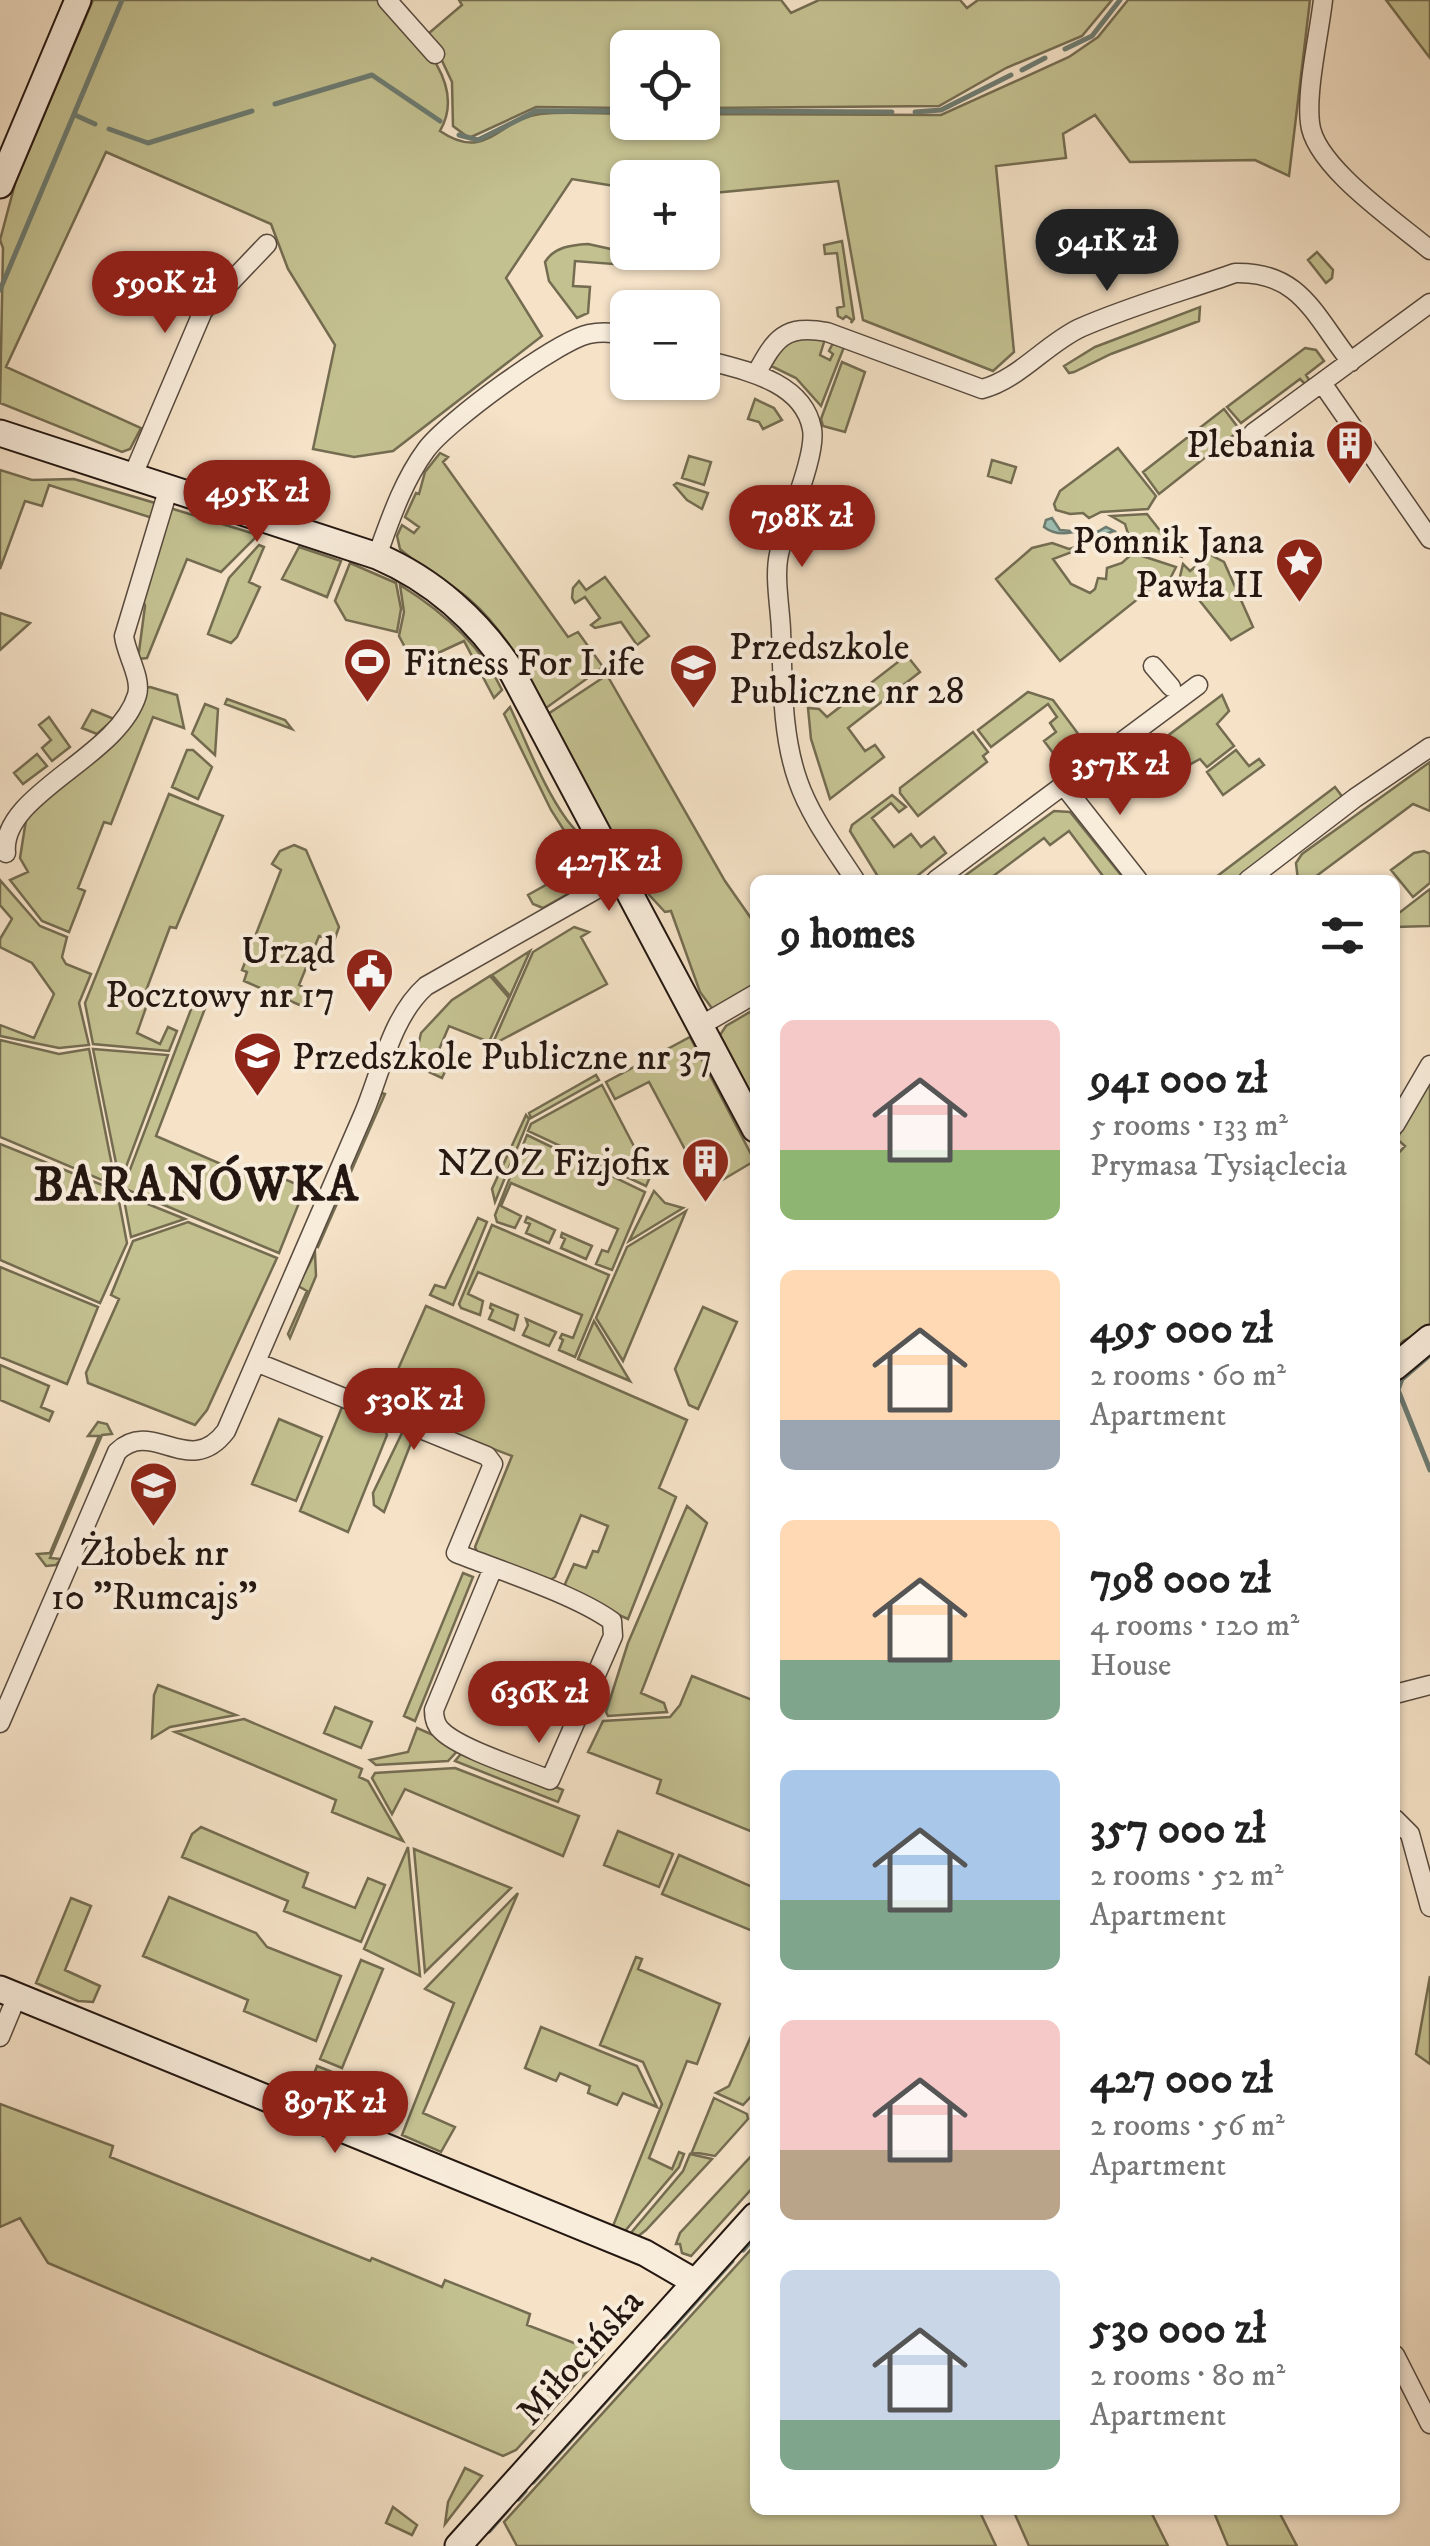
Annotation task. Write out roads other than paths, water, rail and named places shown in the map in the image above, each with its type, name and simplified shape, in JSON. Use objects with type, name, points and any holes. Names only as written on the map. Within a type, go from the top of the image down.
[{"type":"street","points":[[0,145],[62,0]]},
{"type":"street","points":[[0,185],[78,0]]},
{"type":"street","points":[[387,0],[434,54]]},
{"type":"street","points":[[1323,0],[1309,119],[1314,142],[1328,162],[1430,250]]},
{"type":"street","points":[[134,475],[203,311],[268,244]]},
{"type":"street","points":[[756,374],[776,340],[808,328],[982,389],[997,385],[1053,343],[1082,328],[1234,273],[1260,272],[1294,288],[1351,362]]},
{"type":"street","points":[[1253,433],[1430,303]]},
{"type":"street","points":[[377,556],[406,482],[442,432],[570,340],[610,331]]},
{"type":"street","points":[[720,364],[783,387],[803,407],[812,430],[810,450],[778,560],[784,704],[789,748],[799,784],[851,875]]},
{"type":"street","points":[[1322,383],[1430,539]]},
{"type":"street","points":[[0,433],[377,556],[414,574],[445,597],[498,652],[750,1120]]},
{"type":"street","points":[[6,853],[4,830],[18,809],[126,721],[138,686],[124,636],[169,487]]},
{"type":"street","points":[[1153,666],[1171,687]]},
{"type":"street","points":[[943,875],[1198,685]]},
{"type":"street","points":[[1255,875],[1430,747]]},
{"type":"street","points":[[1064,786],[1134,875]]},
{"type":"street","points":[[0,1723],[117,1452],[135,1440],[198,1453],[211,1448],[226,1431],[412,998],[426,986],[620,876]]},
{"type":"street","points":[[700,1026],[750,997]]},
{"type":"street","points":[[1400,1116],[1430,1065]]},
{"type":"street","points":[[1400,1363],[1430,1338]]},
{"type":"street","points":[[256,1362],[487,1456],[493,1464],[456,1552],[604,1615],[612,1620],[614,1628],[550,1780],[444,1734],[434,1719],[434,1710],[493,1568]]},
{"type":"street","points":[[1400,1693],[1430,1685]]},
{"type":"street","points":[[1400,1824],[1410,1834],[1430,1908]]},
{"type":"street","points":[[0,2037],[9,1992],[632,2247],[695,2282]]},
{"type":"street","name":"Miłocińska","points":[[458,2546],[750,2222]]},
{"type":"street","points":[[1400,2365],[1430,2424]]},
{"type":"waterway","points":[[0,290],[122,0]]},
{"type":"waterway","points":[[1065,49],[1092,36],[1120,0]]},
{"type":"waterway","points":[[1022,70],[1045,58]]},
{"type":"waterway","points":[[275,104],[372,75],[440,121]]},
{"type":"waterway","points":[[915,112],[941,110],[1011,75]]},
{"type":"waterway","points":[[109,129],[148,143],[252,111]]},
{"type":"waterway","points":[[459,135],[478,140],[536,111],[610,111]]},
{"type":"waterway","points":[[720,111],[892,112]]},
{"type":"waterway","points":[[75,115],[95,124]]},
{"type":"waterway","points":[[1400,1384],[1430,1355]]},
{"type":"waterway","points":[[1400,1395],[1430,1470]]},
{"type":"waterway","points":[[743,2250],[750,2242]]},
{"type":"waterway","points":[[664,2337],[732,2261]]},
{"type":"waterway","points":[[533,2482],[653,2348]]},
{"type":"waterway","points":[[518,2499],[525,2491]]},
{"type":"waterway","points":[[489,2531],[509,2508]]},
{"type":"place","name":"Plebania","points":[[1350,486]]},
{"type":"place","name":"Pomnik Jana Pawła II","points":[[1299,604]]},
{"type":"place","name":"Fitness For Life","points":[[368,704]]},
{"type":"place","name":"Przedszkole Publiczne nr 28","points":[[694,710]]},
{"type":"place","name":"Urząd Pocztowy nr 17","points":[[370,1014]]},
{"type":"place","name":"Przedszkole Publiczne nr 37","points":[[257,1098]]},
{"type":"place","name":"NZOZ Fizjofix","points":[[705,1204]]},
{"type":"place","name":"Żłobek nr 10 \"Rumcajs\"","points":[[154,1528]]},
{"type":"district","name":"BARANÓWKA","points":[[197,1183]]}]
